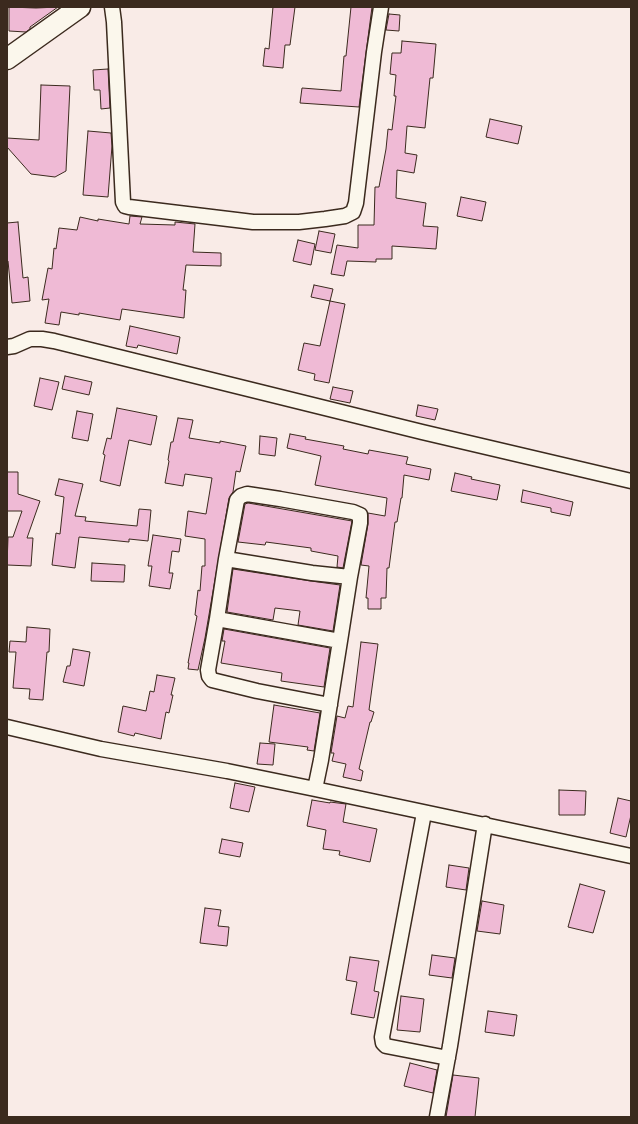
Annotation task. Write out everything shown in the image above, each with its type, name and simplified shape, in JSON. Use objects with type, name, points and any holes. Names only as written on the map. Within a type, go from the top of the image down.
[{"type":"street","points":[[7,59],[80,7]]},
{"type":"street","points":[[112,7],[123,202],[125,206],[253,222],[299,222],[345,216],[353,212],[356,203],[373,60],[381,7]]},
{"type":"street","points":[[7,347],[14,346],[30,339],[54,341],[422,432],[631,481]]},
{"type":"street","points":[[316,789],[330,705],[350,578],[360,523],[360,515],[353,512],[280,499],[247,494],[241,496],[237,500],[226,558],[208,670],[209,676],[212,680],[257,691],[330,705]]},
{"type":"street","points":[[226,558],[350,578]]},
{"type":"street","points":[[217,619],[340,641]]},
{"type":"street","points":[[7,727],[101,749],[227,770],[631,856]]},
{"type":"street","points":[[424,813],[382,1037],[383,1043],[386,1046],[448,1058]]},
{"type":"street","points":[[437,1117],[448,1058],[485,824]]},
{"type":"building","points":[[9,7],[58,7],[30,27],[30,29],[26,32],[9,31]]},
{"type":"building","points":[[273,7],[295,7],[290,45],[285,45],[283,68],[263,66],[265,48],[269,49]]},
{"type":"building","points":[[351,7],[372,7],[359,107],[300,103],[302,88],[341,91]]},
{"type":"building","points":[[389,14],[400,15],[399,31],[386,30]]},
{"type":"building","points":[[402,41],[436,44],[433,78],[430,78],[425,128],[407,126],[405,153],[417,155],[414,173],[397,170],[396,198],[426,203],[423,226],[438,227],[436,249],[392,246],[392,259],[376,259],[376,262],[347,261],[344,276],[331,274],[337,245],[358,248],[358,225],[374,225],[375,187],[379,187],[388,129],[392,130],[396,96],[394,96],[396,75],[390,74],[392,53],[401,53]]},
{"type":"building","points":[[108,69],[110,108],[101,109],[100,90],[94,90],[93,70]]},
{"type":"building","points":[[41,85],[70,86],[66,171],[55,177],[31,174],[7,147],[7,138],[39,140]]},
{"type":"building","points":[[490,119],[522,126],[518,144],[486,137]]},
{"type":"building","points":[[88,131],[111,133],[112,146],[108,197],[83,195]]},
{"type":"building","points":[[461,197],[486,202],[482,221],[457,216]]},
{"type":"building","points":[[130,216],[142,217],[140,224],[175,225],[175,222],[195,224],[193,252],[221,253],[221,266],[186,265],[183,290],[186,290],[184,318],[122,309],[120,320],[79,313],[79,315],[61,312],[59,325],[45,323],[49,299],[42,300],[48,268],[52,269],[54,248],[56,249],[59,228],[77,230],[80,217],[98,221],[98,219],[129,224]]},
{"type":"building","points":[[18,222],[23,278],[28,277],[30,301],[12,303],[8,261],[7,262],[7,223]]},
{"type":"building","points":[[319,231],[335,234],[331,253],[315,250]]},
{"type":"building","points":[[298,240],[315,244],[311,265],[293,261]]},
{"type":"building","points":[[314,285],[333,289],[330,301],[311,297]]},
{"type":"building","points":[[330,301],[345,304],[329,383],[314,380],[315,374],[298,370],[304,343],[320,346]]},
{"type":"building","points":[[130,326],[180,337],[177,354],[138,345],[137,348],[126,346]]},
{"type":"building","points":[[65,376],[92,382],[89,395],[62,389]]},
{"type":"building","points":[[40,378],[59,382],[52,410],[34,406]]},
{"type":"building","points":[[333,387],[353,391],[350,403],[330,399]]},
{"type":"building","points":[[418,405],[438,409],[435,420],[416,416]]},
{"type":"building","points":[[117,408],[157,416],[151,445],[129,440],[120,486],[100,481],[105,455],[103,454],[107,438],[111,439]]},
{"type":"building","points":[[77,411],[93,414],[88,441],[72,438]]},
{"type":"building","points":[[178,418],[193,420],[189,438],[220,443],[220,441],[246,446],[240,472],[236,471],[233,492],[229,498],[205,638],[198,670],[188,669],[188,663],[197,616],[195,615],[198,590],[200,591],[202,566],[205,566],[205,539],[185,536],[188,511],[206,514],[212,478],[185,474],[183,486],[165,483],[171,442],[173,442]]},
{"type":"building","points":[[290,434],[306,437],[305,439],[344,446],[343,449],[368,454],[369,450],[408,457],[406,464],[431,469],[429,480],[404,475],[402,498],[397,522],[395,522],[389,568],[387,568],[386,598],[381,598],[381,609],[368,609],[368,598],[366,598],[369,566],[361,565],[368,524],[368,513],[385,516],[387,498],[315,485],[321,456],[287,448]]},
{"type":"building","points":[[260,436],[277,438],[275,456],[259,454]]},
{"type":"building","points":[[7,472],[18,472],[18,494],[40,501],[27,538],[33,538],[31,566],[7,565],[8,537],[13,537],[22,511],[7,511]]},
{"type":"building","points":[[455,473],[472,477],[471,479],[500,485],[497,500],[451,491]]},
{"type":"building","points":[[59,479],[83,484],[75,516],[86,517],[85,521],[137,526],[139,509],[151,510],[148,541],[129,539],[129,542],[79,537],[75,568],[52,565],[56,533],[60,534],[64,497],[55,495]]},
{"type":"building","points":[[523,490],[573,502],[570,516],[551,512],[551,508],[521,502]]},
{"type":"building","points":[[248,503],[352,521],[343,568],[337,567],[338,556],[311,551],[311,548],[266,542],[265,545],[238,542],[245,504]]},
{"type":"building","points":[[153,535],[181,539],[179,552],[172,551],[169,573],[173,573],[170,589],[149,586],[152,566],[148,566]]},
{"type":"building","points":[[92,563],[125,565],[124,582],[91,581]]},
{"type":"building","points":[[233,569],[340,585],[333,631],[298,625],[300,611],[275,608],[273,620],[227,612]]},
{"type":"building","points":[[27,627],[50,629],[49,652],[47,652],[43,700],[29,699],[30,689],[13,688],[16,652],[9,652],[10,641],[26,642]]},
{"type":"building","points":[[224,629],[330,648],[324,687],[281,681],[282,673],[221,663],[225,641],[222,641]]},
{"type":"building","points":[[361,642],[378,644],[369,710],[374,712],[370,722],[359,769],[363,771],[361,781],[343,777],[346,764],[332,761],[334,753],[331,753],[337,716],[345,718],[348,706],[353,707]]},
{"type":"building","points":[[73,649],[90,652],[84,686],[63,682],[67,666],[70,666]]},
{"type":"building","points":[[157,675],[175,678],[169,713],[166,712],[161,739],[135,733],[134,736],[118,732],[123,706],[146,711],[150,691],[154,692]]},
{"type":"building","points":[[274,705],[320,713],[314,751],[307,750],[308,747],[269,742]]},
{"type":"building","points":[[260,743],[275,744],[273,765],[257,764]]},
{"type":"building","points":[[235,783],[255,787],[249,812],[230,808]]},
{"type":"building","points":[[559,790],[586,791],[585,815],[559,815]]},
{"type":"building","points":[[618,798],[631,801],[631,815],[626,837],[610,833]]},
{"type":"building","points":[[312,800],[346,804],[343,822],[377,829],[370,862],[339,855],[340,851],[323,849],[326,830],[307,826]]},
{"type":"building","points":[[222,839],[243,843],[240,857],[219,853]]},
{"type":"building","points":[[449,865],[469,868],[466,890],[446,887]]},
{"type":"building","points":[[580,884],[605,891],[593,933],[568,927]]},
{"type":"building","points":[[482,901],[504,905],[500,934],[477,931]]},
{"type":"building","points":[[205,908],[221,910],[218,926],[229,927],[227,946],[200,943]]},
{"type":"building","points":[[432,955],[455,958],[452,978],[429,975]]},
{"type":"building","points":[[350,957],[379,961],[374,991],[379,992],[374,1018],[351,1014],[357,982],[346,980]]},
{"type":"building","points":[[401,996],[424,999],[420,1032],[397,1030]]},
{"type":"building","points":[[488,1011],[517,1015],[514,1036],[485,1032]]},
{"type":"building","points":[[410,1063],[437,1070],[433,1093],[404,1086]]},
{"type":"building","points":[[453,1075],[479,1078],[475,1117],[446,1117]]}]
